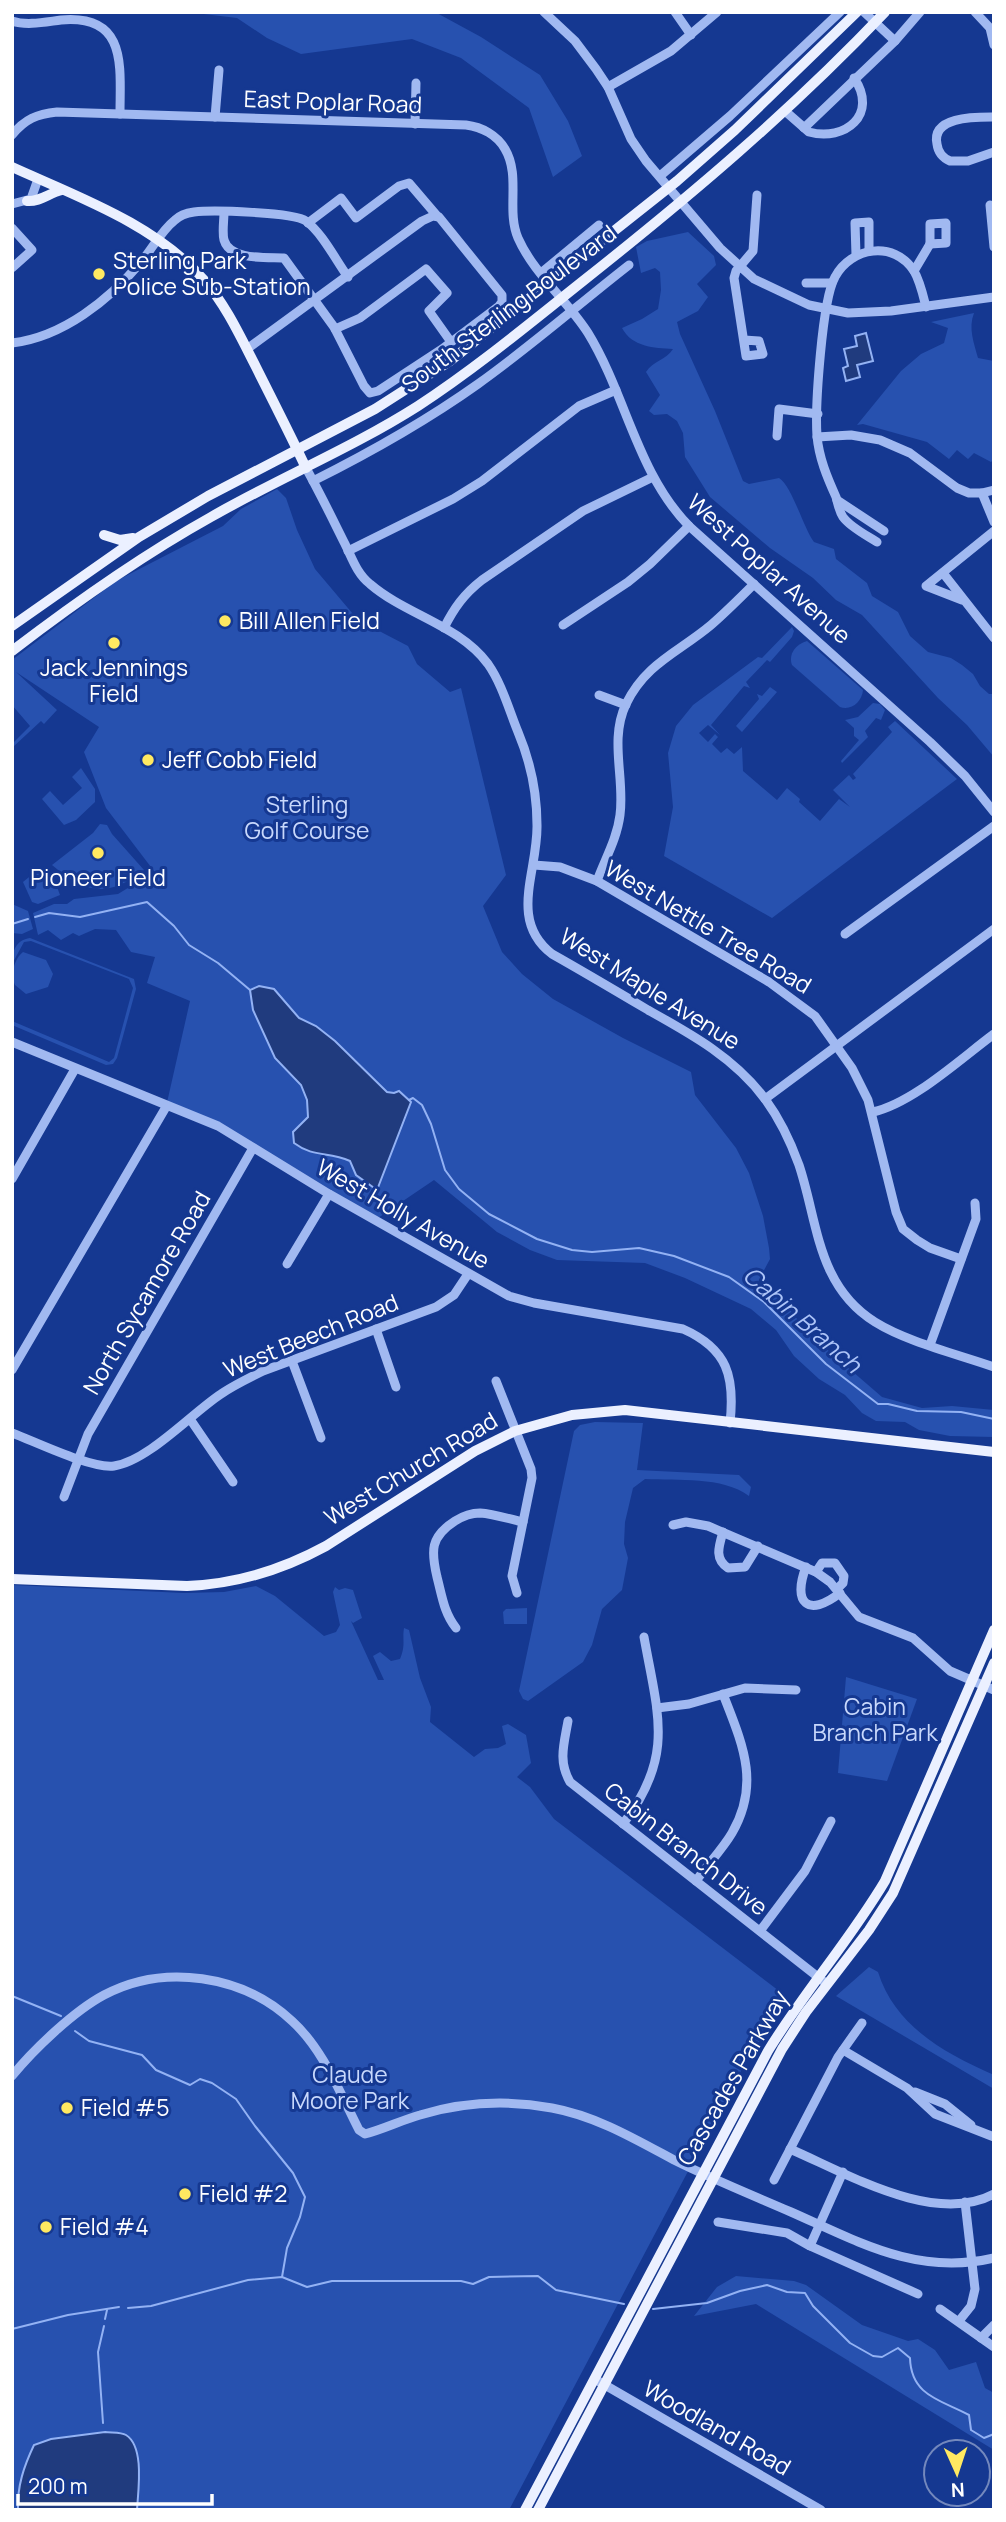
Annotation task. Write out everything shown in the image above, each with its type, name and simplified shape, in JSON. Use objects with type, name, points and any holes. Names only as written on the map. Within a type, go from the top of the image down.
[{"type":"main road","name":"South Sterling Boulevard","points":[[12,626],[139,537],[208,496],[344,427],[422,380],[549,284],[669,187],[735,130],[857,12]]},
{"type":"main road","name":"South Sterling Boulevard","points":[[12,651],[78,601],[139,560],[213,516],[416,407],[484,360],[681,202],[785,111],[885,12]]},
{"type":"main road","name":"West Maple Avenue","points":[[12,167],[106,210],[158,240],[204,280],[221,303],[247,349],[306,468]]},
{"type":"main road","points":[[27,201],[37,202],[62,190]]},
{"type":"main road","points":[[104,535],[120,540],[139,537]]},
{"type":"main road","name":"West Church Road","points":[[12,1579],[187,1586],[208,1585],[259,1575],[326,1546],[475,1451],[515,1431],[572,1415],[625,1410],[994,1450]]},
{"type":"main road","name":"Cascades Parkway","points":[[538,2510],[702,2174],[768,2051],[818,1976],[868,1910],[885,1881],[994,1630]]},
{"type":"main road","name":"Cascades Parkway","points":[[525,2510],[714,2179],[782,2049],[878,1917],[896,1886],[989,1688],[994,1663]]},
{"type":"street","points":[[544,12],[575,41],[608,87],[631,139],[681,202],[720,248],[768,287],[827,310],[863,314],[994,297]]},
{"type":"street","points":[[675,12],[691,35]]},
{"type":"street","points":[[608,87],[671,51],[717,12]]},
{"type":"street","points":[[660,176],[730,116],[839,12]]},
{"type":"street","points":[[864,12],[895,41]]},
{"type":"street","points":[[804,128],[895,41],[920,12]]},
{"type":"street","points":[[975,12],[990,28],[994,45]]},
{"type":"street","points":[[12,21],[37,23],[74,19],[89,21],[102,27],[117,47],[120,60],[120,114]]},
{"type":"street","points":[[215,117],[219,70]]},
{"type":"street","points":[[785,111],[814,133],[841,131],[855,123],[861,113],[860,89],[854,78]]},
{"type":"street","points":[[415,124],[416,83]]},
{"type":"street","name":"East Poplar Road","points":[[12,135],[21,123],[38,114],[57,112],[471,126],[486,131],[499,141],[507,153],[512,169],[512,206],[516,231],[521,245],[549,284]]},
{"type":"street","points":[[994,117],[966,118],[948,123],[939,130],[936,141],[940,153],[950,161],[968,161],[994,152]]},
{"type":"street","points":[[12,204],[27,201],[35,192],[38,178]]},
{"type":"street","points":[[224,212],[223,240],[228,247],[238,254],[284,258],[335,329],[370,393],[378,391],[451,342],[502,302],[502,295],[496,286],[409,183],[399,186],[356,218],[341,198],[308,223]]},
{"type":"street","points":[[744,340],[734,278],[753,251],[757,195]]},
{"type":"street","points":[[990,205],[994,247]]},
{"type":"street","points":[[12,343],[41,337],[71,322],[113,290],[175,220],[195,212],[298,217],[308,223],[348,277]]},
{"type":"street","points":[[247,349],[422,221],[438,217]]},
{"type":"street","points":[[856,255],[855,223],[869,222],[869,251]]},
{"type":"street","name":"South Sterling Boulevard","points":[[541,272],[599,225]]},
{"type":"street","points":[[12,228],[32,250],[12,268]]},
{"type":"street","points":[[914,271],[930,244]]},
{"type":"street","points":[[877,542],[845,520],[840,513],[826,476],[817,437],[827,310],[832,283],[841,268],[856,255],[869,251],[892,255],[914,271],[926,307]]},
{"type":"street","name":"South Sterling Boulevard","points":[[313,481],[376,449],[439,411],[481,382],[629,265]]},
{"type":"street","points":[[335,329],[360,318],[426,269],[447,293],[429,311],[451,342]]},
{"type":"street","points":[[806,284],[832,283]]},
{"type":"street","name":"West Poplar Avenue","points":[[549,284],[589,335],[617,390],[653,477],[667,501],[689,526],[965,776],[994,811]]},
{"type":"street","points":[[348,551],[453,499],[482,481],[579,405],[617,390]]},
{"type":"street","points":[[777,436],[779,409],[818,414]]},
{"type":"street","points":[[817,437],[851,435],[880,440],[910,453],[957,488],[969,493],[994,490]]},
{"type":"street","name":"West Maple Avenue","points":[[306,468],[356,568],[369,584],[464,641],[489,666],[524,746],[536,794],[537,829],[528,920],[540,945],[693,1035],[732,1063],[765,1099],[785,1132],[798,1162],[820,1249],[842,1291],[872,1320],[887,1329],[994,1367]]},
{"type":"street","points":[[444,628],[456,605],[482,580],[583,511],[653,477]]},
{"type":"street","points":[[982,493],[994,522]]},
{"type":"street","points":[[837,500],[884,531]]},
{"type":"street","points":[[563,625],[628,582],[689,526]]},
{"type":"street","points":[[962,600],[926,586],[994,531]]},
{"type":"street","points":[[943,573],[994,638]]},
{"type":"street","points":[[597,881],[615,838],[620,815],[618,741],[626,705],[638,684],[657,663],[710,626],[754,584]]},
{"type":"street","points":[[985,626],[994,620]]},
{"type":"street","points":[[598,695],[626,705]]},
{"type":"street","points":[[845,934],[994,826]]},
{"type":"street","name":"West Nettle Tree Road","points":[[534,866],[560,867],[597,881],[769,982],[815,1016],[860,1083],[873,1112],[896,1212],[903,1229],[930,1248],[961,1259]]},
{"type":"street","points":[[765,1099],[994,929]]},
{"type":"street","points":[[873,1112],[891,1108],[907,1098],[994,1034]]},
{"type":"street","name":"West Holly Avenue","points":[[12,1042],[218,1126],[329,1194],[509,1296],[534,1303],[683,1329],[700,1336],[716,1351],[728,1372],[733,1400],[730,1423]]},
{"type":"street","points":[[12,1179],[75,1069]]},
{"type":"street","points":[[12,1370],[166,1107]]},
{"type":"street","name":"North Sycamore Road","points":[[64,1497],[88,1434],[253,1148]]},
{"type":"street","points":[[287,1264],[329,1194]]},
{"type":"street","points":[[930,1345],[976,1219],[975,1203]]},
{"type":"street","name":"West Beech Road","points":[[12,1433],[78,1458],[113,1466],[131,1461],[241,1382],[436,1307],[454,1295],[468,1274]]},
{"type":"street","points":[[376,1329],[396,1387]]},
{"type":"street","points":[[292,1361],[321,1438]]},
{"type":"street","points":[[496,1381],[531,1469],[532,1478],[512,1576],[517,1593]]},
{"type":"street","points":[[190,1419],[233,1482]]},
{"type":"street","points":[[456,1628],[446,1616],[435,1565],[434,1546],[437,1537],[444,1528],[471,1514],[480,1513],[523,1522]]},
{"type":"street","points":[[673,1525],[686,1521],[696,1523],[811,1569],[838,1591],[859,1617],[913,1637],[950,1671],[989,1688]]},
{"type":"street","points":[[723,1532],[719,1557],[720,1562],[728,1568],[745,1566],[758,1546]]},
{"type":"street","points":[[822,1563],[835,1563],[844,1576],[838,1591],[823,1605],[807,1602],[801,1595],[800,1584],[811,1569],[822,1563]]},
{"type":"street","points":[[623,1824],[636,1806],[655,1768],[659,1743],[657,1708],[644,1637]]},
{"type":"street","points":[[657,1708],[689,1704],[758,1687],[796,1690]]},
{"type":"street","points":[[696,1881],[731,1836],[747,1792],[747,1762],[723,1694]]},
{"type":"street","name":"Cabin Branch Drive","points":[[568,1721],[562,1749],[564,1771],[576,1787],[827,1984]]},
{"type":"street","points":[[760,1931],[805,1871],[831,1821]]},
{"type":"street","points":[[12,2076],[73,2016],[112,1991],[154,1979],[208,1979],[255,1996],[293,2021],[326,2067],[359,2130],[365,2134],[421,2114],[460,2106],[531,2105],[568,2112],[607,2125],[702,2174],[875,2249],[909,2260],[940,2263],[994,2258]]},
{"type":"street","points":[[774,2180],[843,2050],[862,2023]]},
{"type":"street","points":[[843,2050],[907,2088],[935,2114],[994,2137]]},
{"type":"street","points":[[790,2149],[908,2198],[936,2203],[965,2202],[981,2200],[994,2194]]},
{"type":"street","points":[[810,2246],[843,2172]]},
{"type":"street","points":[[959,2321],[975,2296],[965,2202]]},
{"type":"street","points":[[718,2222],[778,2230],[918,2294]]},
{"type":"street","points":[[940,2309],[994,2347]]},
{"type":"street","points":[[981,2338],[994,2325]]},
{"type":"street","name":"Woodland Road","points":[[599,2382],[821,2510]]},
{"type":"green space","points":[[187,12],[435,12],[481,37],[540,75],[568,121],[582,156],[553,177],[529,108],[461,58],[412,39],[301,54],[267,38],[237,18]]},
{"type":"green space","points":[[688,232],[714,256],[716,265],[697,284],[708,297],[698,311],[677,322],[743,481],[749,484],[779,478],[784,482],[814,542],[834,549],[836,559],[867,583],[872,596],[898,612],[910,636],[928,652],[951,658],[962,665],[973,674],[980,686],[989,694],[994,694],[994,757],[862,615],[836,600],[813,578],[770,548],[710,497],[685,457],[683,433],[677,421],[667,414],[654,415],[649,411],[660,395],[646,372],[673,349],[638,343],[622,328],[658,309],[660,272],[655,268],[641,273],[636,247],[647,241]]},
{"type":"green space","points":[[974,313],[972,330],[978,358],[994,361],[994,459],[991,462],[974,453],[968,459],[957,450],[949,459],[927,442],[863,424],[857,425],[901,371],[921,354],[944,343],[948,328],[931,322]]},
{"type":"green space","name":"Sterling Golf Course","points":[[277,489],[286,498],[315,569],[358,620],[408,646],[417,664],[450,692],[461,688],[506,875],[483,906],[502,952],[522,974],[553,999],[691,1072],[695,1095],[736,1148],[749,1173],[763,1216],[769,1248],[770,1259],[762,1274],[808,1333],[882,1397],[922,1408],[952,1406],[994,1410],[994,1437],[950,1436],[919,1430],[905,1422],[876,1421],[862,1413],[845,1395],[819,1379],[794,1356],[776,1330],[751,1309],[685,1278],[645,1263],[557,1260],[530,1250],[497,1232],[434,1180],[375,1220],[218,1126],[166,1107],[190,1001],[147,983],[155,957],[131,952],[116,930],[95,929],[79,936],[73,933],[61,940],[48,930],[38,935],[33,913],[54,904],[67,904],[74,899],[118,894],[141,880],[147,881],[157,875],[106,808],[84,752],[99,727],[16,672],[57,710],[44,724],[41,721],[13,747],[12,744],[30,726],[12,705],[12,660],[116,581],[223,526],[241,509]]},
{"type":"green space","points":[[792,627],[792,637],[770,662],[767,660],[746,682],[750,688],[744,686],[711,725],[720,735],[708,725],[699,733],[708,742],[715,734],[718,737],[712,744],[721,753],[727,748],[734,754],[742,747],[743,771],[777,800],[787,788],[820,821],[839,799],[850,807],[833,790],[849,775],[853,780],[856,778],[853,774],[892,732],[888,727],[895,721],[957,779],[772,918],[664,856],[673,807],[668,753],[676,726],[693,705],[758,657],[762,658]]},
{"type":"green space","points":[[807,641],[863,690],[861,698],[855,704],[848,708],[840,707],[792,665],[794,650]]},
{"type":"green space","points":[[770,687],[777,692],[742,732],[736,726],[759,699],[757,694],[762,696]]},
{"type":"green space","points":[[873,703],[880,704],[885,710],[881,720],[876,718],[865,731],[868,737],[842,763],[859,740],[854,736],[854,728],[845,720],[858,717]]},
{"type":"green space","points":[[81,768],[95,789],[95,802],[76,820],[64,825],[42,799],[50,791],[63,805],[82,788],[72,777]]},
{"type":"green space","name":"Pioneer Field","points":[[100,824],[107,825],[144,870],[119,885],[97,889],[76,882],[52,865],[93,833]]},
{"type":"green space","points":[[40,871],[53,876],[60,895],[38,904],[32,902],[23,882]]},
{"type":"green space","points":[[12,904],[28,911],[33,929],[22,934],[12,933]]},
{"type":"green space","points":[[30,938],[134,979],[136,989],[113,1064],[106,1065],[12,1025],[12,1021],[109,1062],[114,1058],[133,988],[129,979],[31,941],[24,942],[12,964],[16,947],[21,941]]},
{"type":"green space","points":[[23,952],[46,960],[53,974],[48,987],[26,994],[15,985],[14,967]]},
{"type":"green space","points":[[595,1422],[643,1423],[637,1470],[739,1475],[751,1487],[749,1496],[726,1485],[699,1481],[645,1479],[633,1488],[625,1522],[624,1544],[628,1558],[622,1590],[602,1609],[592,1645],[583,1662],[528,1701],[523,1699],[519,1691],[574,1431],[580,1425]]},
{"type":"green space","name":"Claude Moore Park","points":[[12,1585],[184,1593],[224,1592],[256,1586],[275,1596],[324,1636],[336,1632],[340,1625],[333,1592],[335,1587],[339,1590],[353,1590],[362,1618],[353,1623],[351,1621],[378,1680],[384,1680],[373,1656],[380,1652],[391,1661],[400,1659],[404,1628],[409,1630],[420,1678],[431,1707],[430,1722],[474,1757],[485,1749],[506,1744],[502,1726],[508,1724],[526,1735],[531,1763],[517,1777],[530,1787],[554,1819],[783,1994],[783,2004],[741,2071],[509,2510],[12,2510]]},
{"type":"green space","points":[[527,1608],[527,1624],[504,1624],[503,1612],[506,1609]]},
{"type":"green space","name":"Cabin Branch Park","points":[[846,1677],[917,1699],[887,1781],[838,1773]]},
{"type":"green space","points":[[869,1967],[878,1972],[896,2008],[909,2023],[940,2047],[994,2075],[994,2089],[836,1996]]},
{"type":"green space","points":[[736,2276],[794,2281],[806,2285],[862,2325],[908,2341],[918,2339],[935,2350],[949,2370],[976,2362],[985,2388],[994,2393],[994,2450],[992,2438],[974,2438],[756,2304],[694,2316],[717,2287]]},
{"type":"shaded area","points":[[866,333],[873,361],[857,365],[860,377],[846,381],[843,368],[848,366],[844,349],[857,346],[855,336]]},
{"type":"shaded area","points":[[259,986],[274,989],[299,1018],[316,1026],[335,1041],[387,1092],[399,1091],[411,1102],[377,1190],[356,1175],[350,1161],[308,1151],[294,1143],[293,1132],[308,1117],[307,1100],[301,1085],[275,1058],[253,1010],[250,990]]},
{"type":"shaded area","points":[[105,2432],[126,2435],[136,2449],[139,2470],[137,2510],[18,2510],[22,2476],[34,2445],[51,2439]]},
{"type":"waterway","points":[[35,917],[49,913],[80,917],[147,902],[174,926],[189,945],[218,963],[250,990]]},
{"type":"waterway","points":[[12,924],[28,919]]},
{"type":"waterway","name":"Cabin Branch","points":[[409,1100],[413,1098],[422,1105],[431,1124],[445,1170],[459,1189],[489,1214],[537,1239],[572,1250],[592,1252],[639,1248],[674,1256],[729,1277],[764,1302],[826,1364],[878,1404],[917,1411],[961,1412],[994,1419]]},
{"type":"waterway","points":[[12,1996],[61,2016]]},
{"type":"waterway","points":[[75,2031],[89,2041],[142,2055],[156,2070],[190,2085],[200,2079],[212,2083],[236,2099],[293,2173],[305,2197],[287,2248],[282,2277]]},
{"type":"waterway","points":[[128,2308],[151,2306],[248,2280],[282,2277],[307,2287],[332,2281],[461,2281],[473,2284],[489,2277],[538,2276],[556,2290],[624,2304]]},
{"type":"waterway","points":[[653,2309],[707,2303],[767,2285],[787,2292],[805,2293],[813,2306],[850,2343],[873,2356],[882,2357],[898,2348],[910,2358],[912,2371],[922,2389],[969,2415],[971,2430],[984,2438],[994,2434]]},
{"type":"waterway","points":[[12,2329],[68,2315],[119,2307]]},
{"type":"waterway","points":[[105,2319],[107,2310]]},
{"type":"waterway","points":[[103,2423],[98,2352],[104,2326]]},
{"type":"place","name":"Sterling Park Police Sub-Station","points":[[99,274]]},
{"type":"place","name":"Bill Allen Field","points":[[225,621]]},
{"type":"place","name":"Jack Jennings Field","points":[[114,643]]},
{"type":"place","name":"Jeff Cobb Field","points":[[148,760]]},
{"type":"place","name":"Pioneer Field","points":[[98,853]]},
{"type":"place","name":"Field #5","points":[[67,2108]]},
{"type":"place","name":"Field #2","points":[[185,2194]]},
{"type":"place","name":"Field #4","points":[[46,2227]]}]
